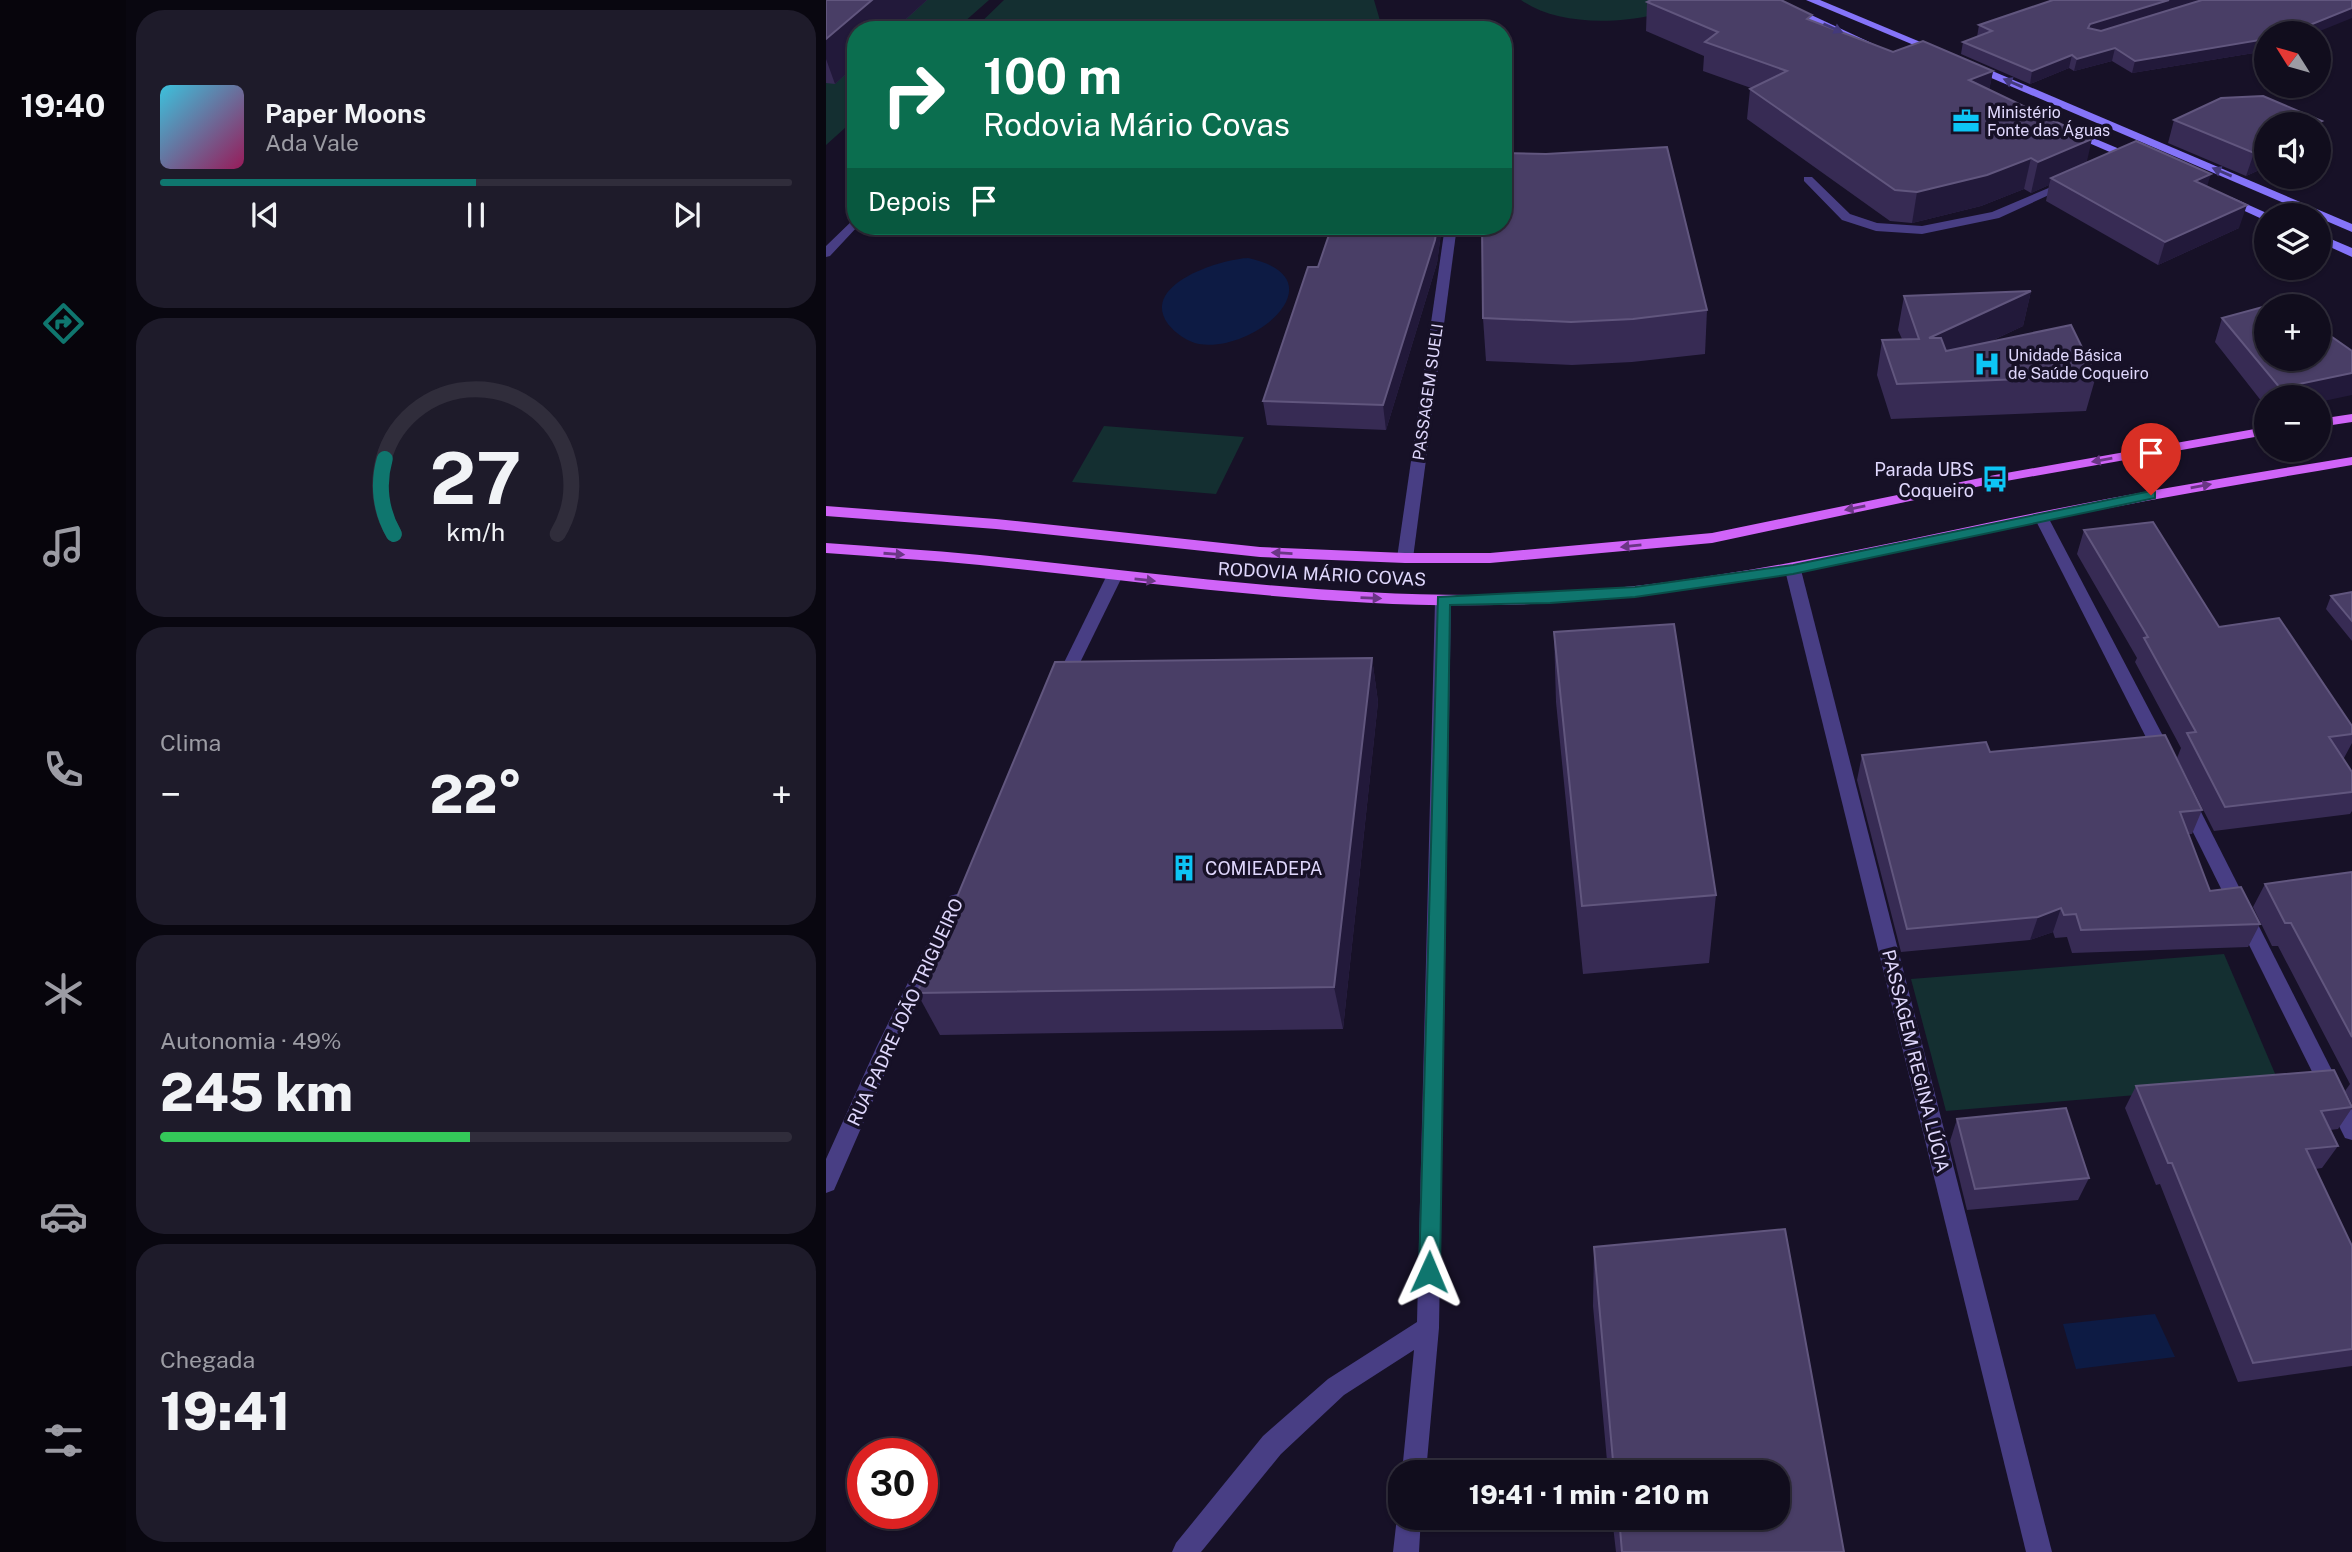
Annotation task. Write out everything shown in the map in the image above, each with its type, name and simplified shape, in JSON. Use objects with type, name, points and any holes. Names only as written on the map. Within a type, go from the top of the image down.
[{"type":"main road","points":[[1771,0],[1881,49]]},
{"type":"main road","points":[[1811,0],[1947,55]]},
{"type":"main road","points":[[1959,60],[2352,228]]},
{"type":"main road","points":[[2054,125],[2123,159],[2154,167]]},
{"type":"main road","points":[[2216,194],[2254,211]]},
{"type":"main road","points":[[2331,243],[2352,253]]},
{"type":"main road","points":[[2331,421],[2352,418]]},
{"type":"main road","name":"RODOVIA MÁRIO COVAS","points":[[826,511],[996,524],[1260,552],[1405,558],[1490,558],[1712,538],[1995,479],[2254,433]]},
{"type":"main road","name":"RODOVIA MÁRIO COVAS","points":[[826,548],[979,560],[1114,577],[1317,597],[1443,601],[1550,598],[1635,592],[1793,570],[2042,517],[2352,461]]},
{"type":"street","points":[[1808,179],[1846,216],[1876,227],[1922,230],[1995,215],[2083,177]]},
{"type":"street","points":[[826,253],[847,231]]},
{"type":"street","name":"PASSAGEM SUELI","points":[[1405,558],[1450,235]]},
{"type":"street","points":[[2042,517],[2352,1131]]},
{"type":"street","name":"PASSAGEM REGINA LÚCIA","points":[[1793,570],[2039,1552]]},
{"type":"street","points":[[1054,701],[1114,577]]},
{"type":"street","points":[[1415,1460],[1428,1328],[1443,601]]},
{"type":"street","name":"RUA PADRE JOÃO TRIGUEIRO","points":[[826,1183],[886,1048],[964,887]]},
{"type":"street","points":[[1185,1552],[1272,1445],[1336,1387],[1428,1328]]},
{"type":"street","points":[[1406,1552],[1408,1530]]},
{"type":"green space","points":[[826,0],[989,0],[965,21],[847,21],[847,126],[826,145]]},
{"type":"green space","points":[[1004,0],[1374,0],[1380,21],[982,21]]},
{"type":"green space","points":[[1521,0],[1699,0],[1658,14],[1609,21],[1561,17],[1539,10]]},
{"type":"green space","points":[[1104,426],[1244,437],[1216,494],[1072,482]]},
{"type":"green space","points":[[2224,954],[2279,1083],[1946,1111],[1911,979]]},
{"type":"water","points":[[1248,258],[1275,268],[1287,281],[1288,296],[1279,312],[1264,326],[1221,344],[1199,344],[1182,337],[1168,324],[1162,310],[1165,297],[1174,286],[1187,276],[1204,269]]},
{"type":"water","points":[[2155,1314],[2175,1357],[2076,1369],[2063,1324]]},
{"type":"building","points":[[826,0],[872,0],[847,21],[826,39]]},
{"type":"building","points":[[1781,0],[1812,15],[1807,19],[1893,52],[1923,41],[1993,71],[1969,80],[2092,139],[2038,162],[2031,158],[1987,175],[1917,192],[1895,190],[1750,89],[1787,71],[1705,42],[1718,32],[1647,2]]},
{"type":"building","points":[[2053,0],[2169,0],[2090,24],[2088,28],[2101,31],[2202,0],[2352,0],[2352,8],[2320,21],[2254,21],[2254,41],[2135,61],[2115,48],[2077,59],[2072,55],[2032,71],[1963,42],[1992,31],[1979,25]]},
{"type":"building","points":[[2221,98],[2268,98],[2301,112],[2254,112],[2254,153],[2174,120]]},
{"type":"building","points":[[2136,141],[2211,174],[2195,181],[2247,205],[2165,242],[2051,178]]},
{"type":"building","points":[[1667,147],[1707,310],[1633,319],[1571,322],[1483,318],[1482,235],[1512,235],[1512,153],[1546,154]]},
{"type":"building","points":[[1329,235],[1436,235],[1383,405],[1263,401],[1308,267],[1318,267]]},
{"type":"building","points":[[2031,291],[1929,338],[1941,338],[1946,351],[2071,325],[2096,376],[1897,384],[1882,340],[1919,339],[1904,296]]},
{"type":"building","points":[[2254,309],[2254,357],[2222,318]]},
{"type":"building","points":[[2331,336],[2352,351],[2352,373],[2294,385],[2278,385],[2266,371],[2331,371]]},
{"type":"building","points":[[2153,522],[2219,627],[2279,618],[2352,726],[2352,734],[2329,737],[2352,772],[2352,792],[2225,807],[2187,733],[2196,732],[2144,638],[2148,637],[2084,530]]},
{"type":"building","points":[[2352,592],[2352,621],[2331,596]]},
{"type":"building","points":[[1674,624],[1716,895],[1582,906],[1554,632]]},
{"type":"building","name":"COMIEADEPA","points":[[1372,658],[1334,987],[917,993],[1055,662]]},
{"type":"building","points":[[2165,735],[2202,810],[2180,812],[2210,891],[2241,887],[2260,924],[2081,930],[2076,914],[2064,915],[2061,908],[2038,917],[1907,929],[1862,755],[1986,742],[1990,752]]},
{"type":"building","points":[[2352,872],[2352,1037],[2291,923],[2285,923],[2265,884]]},
{"type":"building","points":[[2334,1070],[2352,1107],[2321,1111],[2338,1146],[2306,1149],[2352,1246],[2352,1349],[2253,1363],[2172,1163],[2168,1163],[2136,1086]]},
{"type":"building","points":[[2066,1108],[2089,1178],[1975,1189],[1957,1119]]},
{"type":"building","points":[[1785,1229],[1844,1552],[1622,1552],[1620,1530],[1790,1530],[1790,1460],[1613,1460],[1594,1247]]},
{"type":"place","name":"Ministério Fonte das Águas","points":[[1966,121]]},
{"type":"place","name":"Unidade Básica de Saúde Coqueiro","points":[[1987,364]]},
{"type":"place","name":"Parada UBS Coqueiro","points":[[1995,479]]},
{"type":"place","name":"COMIEADEPA","points":[[1184,868]]},
{"type":"route","points":[[1429,1272],[1443,601],[1635,592],[1793,570],[2151,495]]}]
